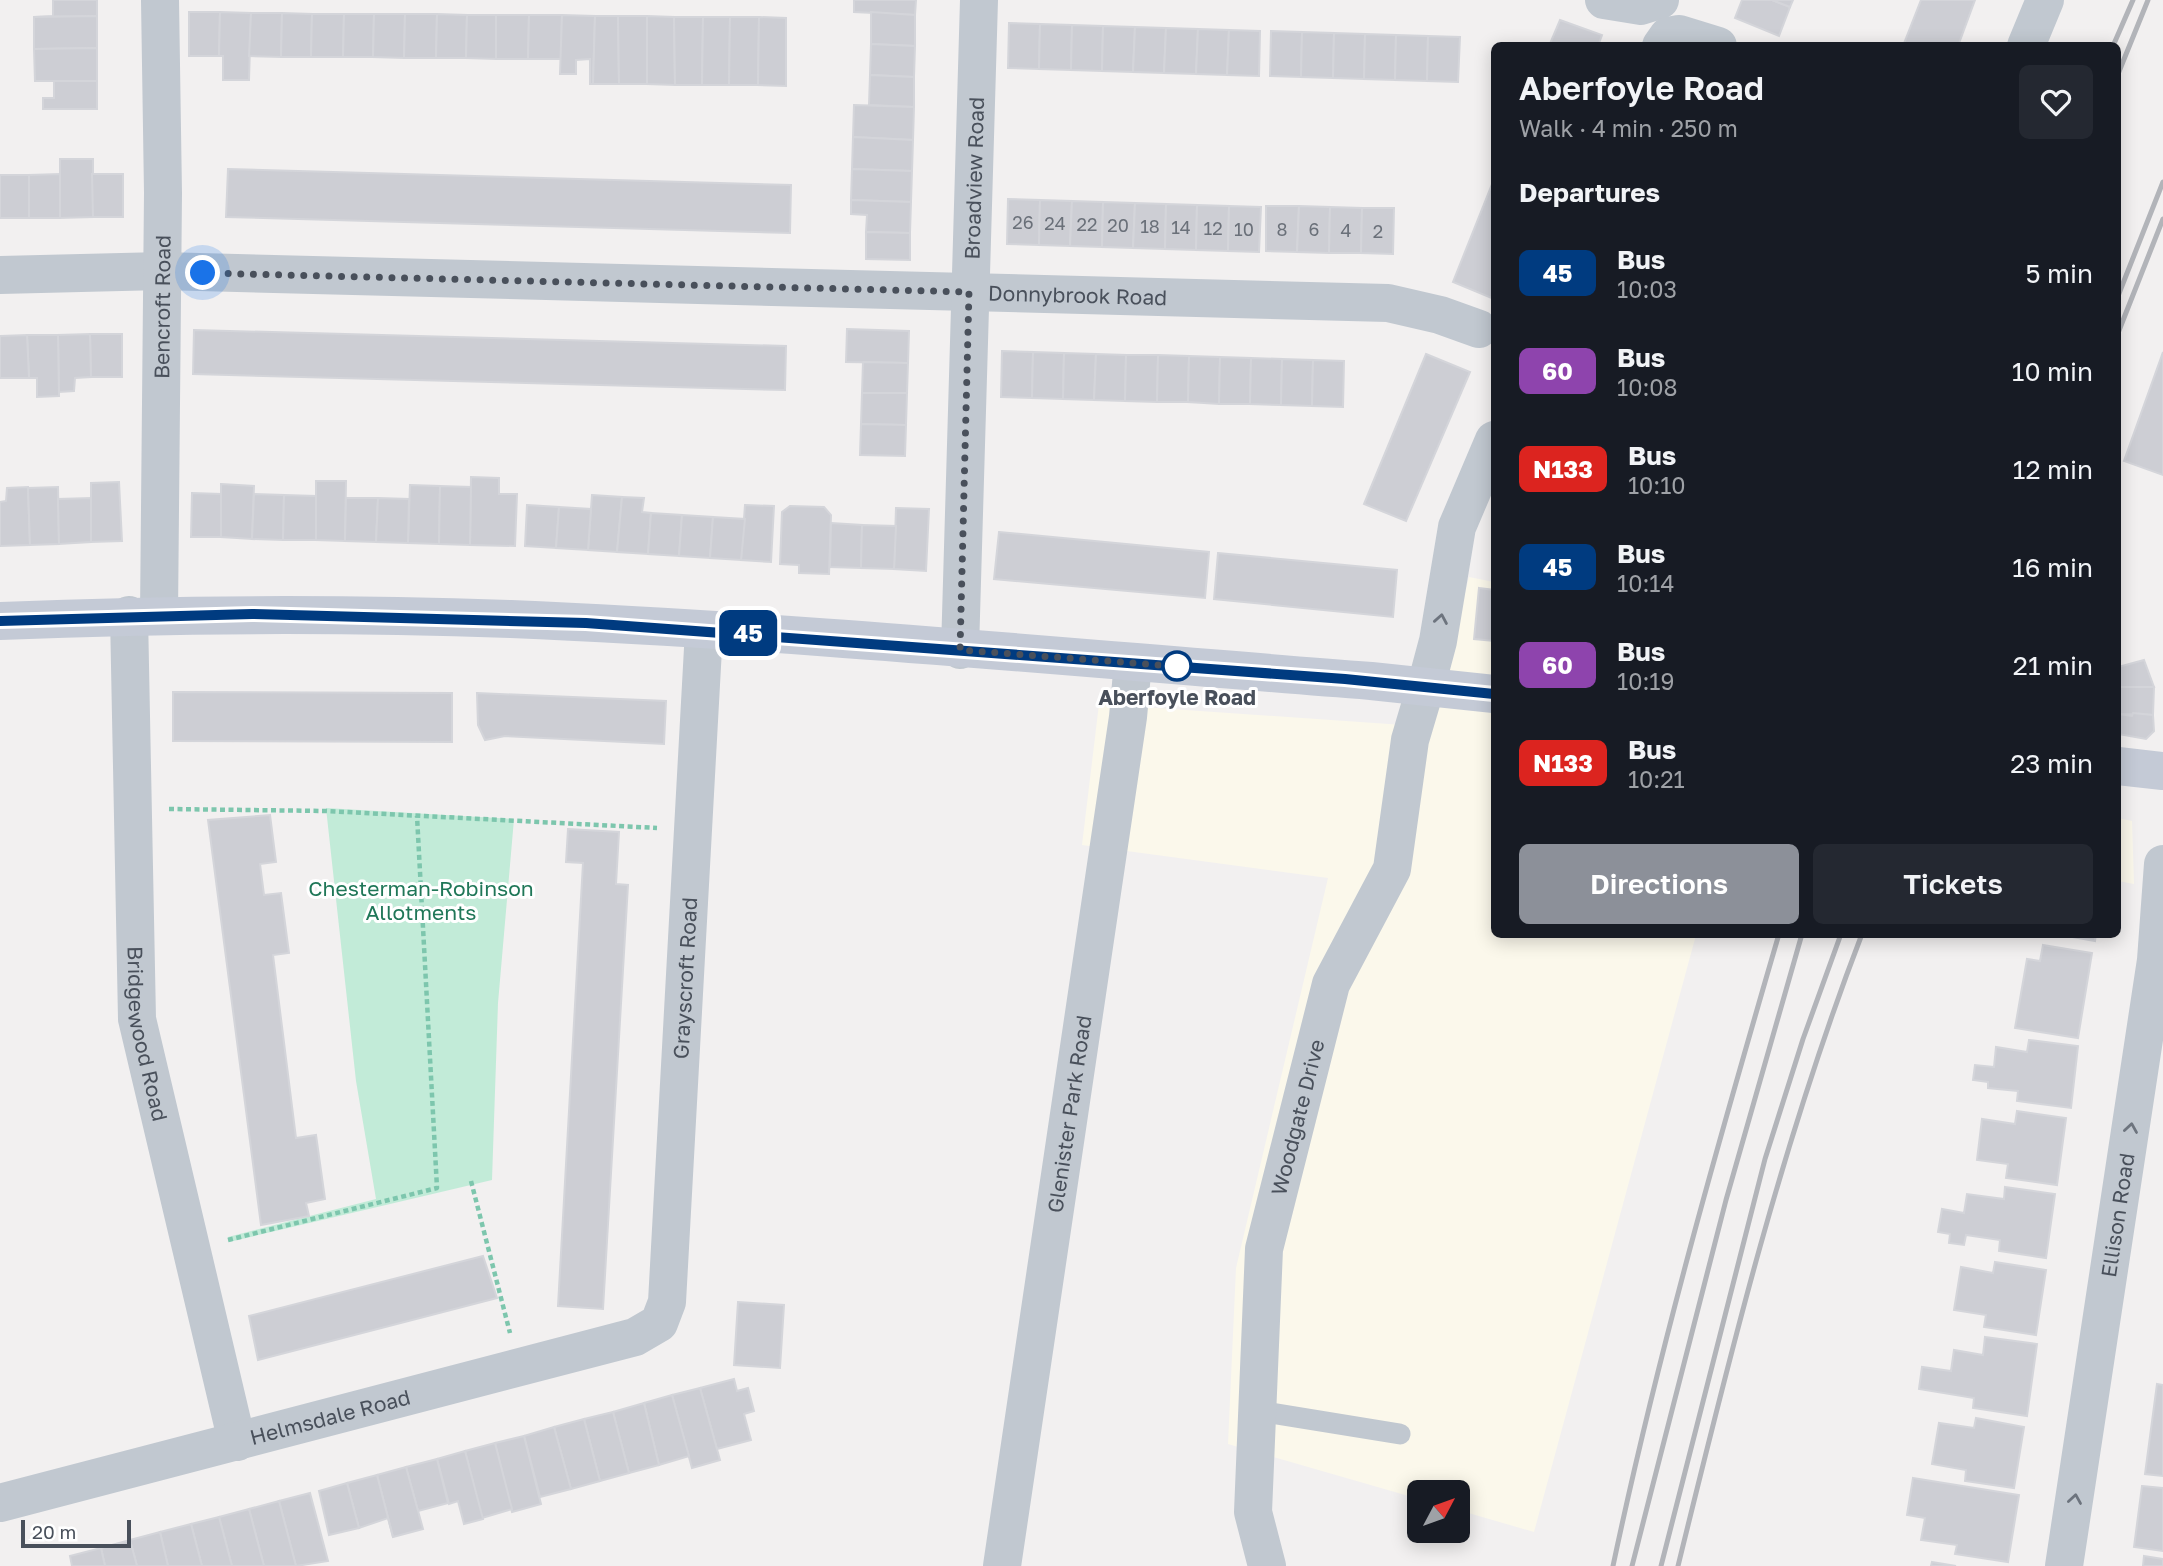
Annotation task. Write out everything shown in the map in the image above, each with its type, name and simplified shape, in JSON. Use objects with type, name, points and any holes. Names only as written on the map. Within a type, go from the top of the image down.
[{"type":"main road","points":[[0,621],[144,615],[507,619],[704,630],[1133,662],[1491,694]]},
{"type":"main road","points":[[2121,766],[2163,771]]},
{"type":"street","name":"Bencroft Road","points":[[144,615],[162,271],[160,0]]},
{"type":"street","name":"Broadview Road","points":[[960,650],[979,0]]},
{"type":"street","points":[[1604,0],[1628,6],[1661,21],[1679,34],[1705,42]]},
{"type":"street","points":[[2028,42],[2045,0]]},
{"type":"street","name":"Donnybrook Road","points":[[0,275],[162,271],[1388,303],[1440,315],[1479,329]]},
{"type":"street","points":[[1426,686],[1438,641],[1457,527],[1491,447]]},
{"type":"street","name":"Bridgewood Road","points":[[144,615],[137,1019],[237,1442]]},
{"type":"street","name":"Grayscroft Road","points":[[659,1323],[667,1302],[704,630]]},
{"type":"street","name":"Glenister Park Road","points":[[1002,1566],[1128,717],[1133,662]]},
{"type":"street","name":"Woodgate Drive","points":[[1267,1566],[1253,1512],[1264,1249],[1331,984],[1392,870],[1410,740],[1426,686]]},
{"type":"street","name":"Ellison Road","points":[[2064,1566],[2156,960],[2163,864]]},
{"type":"street","name":"Helmsdale Road","points":[[0,1503],[635,1337],[659,1323]]},
{"type":"lane","points":[[1258,1411],[1400,1434]]},
{"type":"path","points":[[163,809],[327,811],[661,828]]},
{"type":"path","points":[[223,1242],[437,1188],[417,816]]},
{"type":"path","points":[[471,1181],[512,1340]]},
{"type":"shaded area","points":[[1469,577],[1491,581],[1491,938],[1695,938],[1534,1532],[1470,1513],[1470,1480],[1407,1480],[1407,1496],[1228,1444],[1236,1268],[1328,878],[1082,845],[1099,704],[1432,727]]},
{"type":"shaded area","points":[[2121,819],[2132,821],[2134,884],[2121,882]]},
{"type":"green space","name":"Chesterman-Robinson Allotments","points":[[326,808],[514,819],[498,1003],[492,1180],[229,1242],[228,1237],[376,1199],[356,1081]]},
{"type":"building","points":[[53,0],[97,0],[97,16],[34,17],[53,16]]},
{"type":"building","points":[[854,0],[916,0],[915,15],[854,12]]},
{"type":"building","points":[[1742,0],[1772,0],[1790,7],[1779,36],[1735,18]]},
{"type":"building","points":[[1772,0],[1793,0],[1790,7]]},
{"type":"building","points":[[1921,0],[1975,0],[1959,42],[1905,42]]},
{"type":"building","points":[[189,12],[220,12],[219,56],[189,56]]},
{"type":"building","points":[[220,12],[251,13],[249,80],[223,80],[223,56],[219,56]]},
{"type":"building","points":[[871,12],[915,15],[915,46],[871,44]]},
{"type":"building","points":[[251,13],[282,13],[281,57],[249,56]]},
{"type":"building","points":[[282,13],[312,14],[311,57],[281,57]]},
{"type":"building","points":[[312,14],[344,14],[343,57],[311,57]]},
{"type":"building","points":[[344,14],[374,14],[373,57],[343,57]]},
{"type":"building","points":[[374,14],[405,14],[404,58],[373,57]]},
{"type":"building","points":[[405,14],[437,14],[436,58],[404,58]]},
{"type":"building","points":[[437,14],[467,15],[466,58],[436,58]]},
{"type":"building","points":[[467,15],[496,15],[496,59],[466,58]]},
{"type":"building","points":[[496,15],[529,15],[528,59],[496,59]]},
{"type":"building","points":[[529,15],[562,15],[561,59],[528,59]]},
{"type":"building","points":[[562,15],[595,16],[593,84],[590,84],[590,59],[576,60],[576,74],[560,74]]},
{"type":"building","points":[[97,16],[97,48],[34,49],[34,17]]},
{"type":"building","points":[[595,16],[618,16],[619,84],[593,84]]},
{"type":"building","points":[[618,16],[647,16],[647,84],[619,84]]},
{"type":"building","points":[[647,16],[674,17],[675,85],[647,84]]},
{"type":"building","points":[[674,17],[703,17],[702,85],[675,85]]},
{"type":"building","points":[[703,17],[730,17],[729,85],[702,85]]},
{"type":"building","points":[[730,17],[759,17],[758,85],[729,85]]},
{"type":"building","points":[[759,17],[786,18],[786,86],[758,85]]},
{"type":"building","points":[[1560,20],[1602,35],[1599,42],[1551,42]]},
{"type":"building","points":[[1009,23],[1040,24],[1039,69],[1008,68]]},
{"type":"building","points":[[1040,24],[1072,25],[1071,70],[1039,69]]},
{"type":"building","points":[[1072,25],[1103,26],[1102,71],[1071,70]]},
{"type":"building","points":[[1103,26],[1135,27],[1133,72],[1102,71]]},
{"type":"building","points":[[1135,27],[1166,28],[1164,73],[1133,72]]},
{"type":"building","points":[[1166,28],[1198,29],[1196,74],[1164,73]]},
{"type":"building","points":[[1198,29],[1229,30],[1227,75],[1196,74]]},
{"type":"building","points":[[1229,30],[1260,31],[1259,76],[1227,75]]},
{"type":"building","points":[[1271,31],[1302,32],[1301,77],[1270,76]]},
{"type":"building","points":[[1302,32],[1334,33],[1333,78],[1301,77]]},
{"type":"building","points":[[1334,33],[1365,34],[1364,79],[1333,78]]},
{"type":"building","points":[[1365,34],[1396,35],[1395,80],[1364,79]]},
{"type":"building","points":[[1396,35],[1428,36],[1427,81],[1395,80]]},
{"type":"building","points":[[1428,36],[1460,37],[1458,82],[1427,81]]},
{"type":"building","points":[[871,44],[915,46],[914,77],[870,75]]},
{"type":"building","points":[[97,48],[97,81],[35,81],[34,49]]},
{"type":"building","points":[[870,75],[914,77],[914,107],[869,105]]},
{"type":"building","points":[[54,81],[97,81],[97,109],[43,109],[43,98],[54,98]]},
{"type":"building","points":[[854,105],[914,107],[913,140],[853,137]]},
{"type":"building","points":[[853,137],[913,140],[912,171],[852,169]]},
{"type":"building","points":[[60,159],[93,159],[93,217],[60,218]]},
{"type":"building","points":[[228,169],[791,185],[790,233],[226,217]]},
{"type":"building","points":[[852,169],[912,171],[911,202],[851,200]]},
{"type":"building","points":[[60,174],[60,218],[29,218],[29,175]]},
{"type":"building","points":[[92,174],[123,174],[123,217],[93,217]]},
{"type":"building","points":[[0,175],[29,175],[29,218],[0,218]]},
{"type":"building","points":[[1491,187],[1491,298],[1453,282]]},
{"type":"building","points":[[1008,199],[1040,200],[1039,245],[1007,244]]},
{"type":"building","points":[[851,200],[911,202],[910,233],[866,232],[867,215],[851,214]]},
{"type":"building","points":[[1040,200],[1072,201],[1070,246],[1039,245]]},
{"type":"building","points":[[1072,201],[1103,202],[1102,247],[1070,246]]},
{"type":"building","points":[[1103,202],[1135,203],[1133,248],[1102,247]]},
{"type":"building","points":[[1135,203],[1166,204],[1165,249],[1133,248]]},
{"type":"building","points":[[1166,204],[1197,205],[1196,250],[1165,249]]},
{"type":"building","points":[[1197,205],[1229,206],[1228,251],[1196,250]]},
{"type":"building","points":[[1229,206],[1261,207],[1259,252],[1228,251]]},
{"type":"building","points":[[1266,206],[1299,206],[1297,252],[1266,251]]},
{"type":"building","points":[[1299,206],[1330,207],[1329,253],[1297,252]]},
{"type":"building","points":[[1330,207],[1362,208],[1361,253],[1329,253]]},
{"type":"building","points":[[1362,208],[1394,208],[1393,254],[1361,253]]},
{"type":"building","points":[[866,232],[910,233],[910,260],[866,259]]},
{"type":"building","points":[[847,329],[909,331],[908,363],[846,362]]},
{"type":"building","points":[[194,330],[786,346],[785,390],[193,374]]},
{"type":"building","points":[[90,334],[122,334],[122,377],[91,377]]},
{"type":"building","points":[[90,334],[91,377],[75,378],[74,391],[59,392],[58,335]]},
{"type":"building","points":[[27,335],[58,335],[59,396],[37,397],[37,378],[29,378]]},
{"type":"building","points":[[27,335],[29,378],[0,378],[0,336]]},
{"type":"building","points":[[1002,351],[1033,352],[1032,398],[1001,397]]},
{"type":"building","points":[[1033,352],[1064,353],[1063,399],[1032,398]]},
{"type":"building","points":[[2163,352],[2163,475],[2124,461]]},
{"type":"building","points":[[1064,353],[1096,354],[1094,400],[1063,399]]},
{"type":"building","points":[[1096,354],[1126,355],[1125,401],[1094,400]]},
{"type":"building","points":[[1426,354],[1470,372],[1406,521],[1364,504]]},
{"type":"building","points":[[1126,355],[1158,355],[1157,402],[1125,401]]},
{"type":"building","points":[[1158,355],[1189,356],[1188,402],[1157,402]]},
{"type":"building","points":[[1189,356],[1220,357],[1219,404],[1188,402]]},
{"type":"building","points":[[1220,357],[1251,358],[1250,404],[1219,404]]},
{"type":"building","points":[[1251,358],[1282,359],[1281,405],[1250,404]]},
{"type":"building","points":[[1282,359],[1313,360],[1312,406],[1281,405]]},
{"type":"building","points":[[1313,360],[1344,361],[1343,407],[1312,406]]},
{"type":"building","points":[[863,362],[908,363],[907,393],[862,393]]},
{"type":"building","points":[[862,393],[907,393],[906,425],[861,424]]},
{"type":"building","points":[[861,424],[906,425],[905,456],[860,455]]},
{"type":"building","points":[[471,477],[499,478],[499,494],[517,494],[515,546],[470,545]]},
{"type":"building","points":[[316,481],[346,481],[345,541],[316,540]]},
{"type":"building","points":[[119,482],[122,541],[91,542],[91,483]]},
{"type":"building","points":[[221,484],[254,486],[252,539],[221,537]]},
{"type":"building","points":[[410,485],[440,486],[439,544],[408,543]]},
{"type":"building","points":[[440,486],[471,487],[470,545],[439,544]]},
{"type":"building","points":[[28,487],[30,545],[0,546],[0,502],[6,501],[7,488]]},
{"type":"building","points":[[58,487],[59,544],[30,545],[28,488]]},
{"type":"building","points":[[192,493],[221,494],[221,537],[191,537]]},
{"type":"building","points":[[254,494],[284,495],[283,540],[252,539]]},
{"type":"building","points":[[284,495],[316,496],[316,540],[283,540]]},
{"type":"building","points":[[592,495],[622,497],[617,552],[588,550]]},
{"type":"building","points":[[622,497],[644,498],[642,512],[651,513],[648,554],[617,552]]},
{"type":"building","points":[[91,498],[91,542],[59,544],[58,499]]},
{"type":"building","points":[[346,498],[378,498],[376,542],[345,541]]},
{"type":"building","points":[[378,498],[409,499],[408,543],[376,542]]},
{"type":"building","points":[[527,505],[559,507],[556,548],[525,546]]},
{"type":"building","points":[[745,505],[774,506],[771,562],[741,560]]},
{"type":"building","points":[[790,506],[824,507],[831,515],[829,574],[799,573],[799,565],[780,564],[782,512]]},
{"type":"building","points":[[559,507],[591,509],[588,550],[556,548]]},
{"type":"building","points":[[896,508],[929,509],[926,571],[894,569]]},
{"type":"building","points":[[651,513],[682,515],[679,556],[648,554]]},
{"type":"building","points":[[682,515],[713,517],[710,558],[679,556]]},
{"type":"building","points":[[713,517],[745,519],[741,560],[710,558]]},
{"type":"building","points":[[831,523],[862,525],[861,568],[830,567]]},
{"type":"building","points":[[862,525],[896,526],[894,569],[861,568]]},
{"type":"building","points":[[999,532],[1209,552],[1205,598],[994,579]]},
{"type":"building","points":[[1218,553],[1397,570],[1393,617],[1214,599]]},
{"type":"building","points":[[1479,588],[1491,590],[1491,641],[1474,639]]},
{"type":"building","points":[[2144,660],[2154,687],[2121,688],[2121,666]]},
{"type":"building","points":[[2121,687],[2154,687],[2153,715],[2121,714]]},
{"type":"building","points":[[173,692],[452,693],[452,742],[173,741]]},
{"type":"building","points":[[477,693],[666,701],[664,744],[505,736],[485,740],[478,725]]},
{"type":"building","points":[[2133,713],[2153,715],[2154,731],[2146,739],[2121,735],[2121,714],[2132,716]]},
{"type":"building","points":[[270,815],[276,862],[260,864],[264,895],[281,893],[289,953],[273,955],[296,1138],[316,1135],[325,1199],[306,1203],[309,1216],[261,1225],[208,820]]},
{"type":"building","points":[[568,829],[619,832],[616,884],[628,885],[603,1309],[558,1306],[583,863],[566,862]]},
{"type":"building","points":[[2043,945],[2092,953],[2078,1038],[2015,1028],[2027,959],[2040,961]]},
{"type":"building","points":[[2029,1040],[2078,1046],[2071,1108],[2017,1101],[2018,1091],[1988,1088],[1988,1082],[1973,1080],[1975,1065],[1994,1067],[1996,1047],[2027,1052]]},
{"type":"building","points":[[2017,1111],[2066,1118],[2057,1185],[2006,1178],[2008,1164],[1977,1160],[1982,1119],[2015,1124]]},
{"type":"building","points":[[2005,1187],[2055,1194],[2046,1258],[1999,1251],[2000,1240],[1966,1235],[1964,1245],[1949,1243],[1950,1234],[1938,1232],[1942,1209],[1964,1213],[1967,1194],[2004,1199]]},
{"type":"building","points":[[483,1256],[497,1298],[258,1360],[249,1316]]},
{"type":"building","points":[[1995,1262],[2046,1270],[2036,1335],[1984,1327],[1986,1315],[1954,1310],[1961,1267],[1993,1273]]},
{"type":"building","points":[[738,1302],[784,1305],[780,1368],[734,1365]]},
{"type":"building","points":[[1985,1337],[2037,1344],[2027,1416],[1973,1408],[1974,1398],[1919,1389],[1922,1367],[1951,1371],[1954,1350],[1983,1355]]},
{"type":"building","points":[[734,1379],[737,1391],[748,1388],[754,1411],[744,1414],[751,1440],[717,1449],[700,1388]]},
{"type":"building","points":[[2157,1384],[2163,1385],[2163,1476],[2145,1474]]},
{"type":"building","points":[[700,1388],[720,1460],[692,1468],[672,1395]]},
{"type":"building","points":[[672,1395],[689,1456],[659,1465],[644,1403]]},
{"type":"building","points":[[644,1403],[659,1465],[629,1473],[613,1412]]},
{"type":"building","points":[[613,1412],[629,1473],[600,1481],[584,1419]]},
{"type":"building","points":[[1976,1418],[2024,1427],[2014,1488],[1965,1481],[1966,1470],[1932,1464],[1939,1423],[1974,1428]]},
{"type":"building","points":[[584,1419],[600,1481],[571,1489],[554,1427]]},
{"type":"building","points":[[554,1427],[571,1489],[540,1497],[524,1436]]},
{"type":"building","points":[[524,1436],[541,1504],[512,1512],[495,1443]]},
{"type":"building","points":[[495,1443],[512,1509],[482,1518],[465,1451]]},
{"type":"building","points":[[465,1451],[483,1519],[464,1524],[458,1501],[449,1504],[437,1459]]},
{"type":"building","points":[[437,1459],[448,1503],[418,1511],[406,1467]]},
{"type":"building","points":[[406,1467],[423,1529],[393,1537],[377,1475]]},
{"type":"building","points":[[377,1475],[393,1537],[388,1518],[359,1528],[347,1483]]},
{"type":"building","points":[[1913,1478],[2019,1495],[2008,1562],[1955,1554],[1957,1545],[1921,1540],[1925,1518],[1907,1515]]},
{"type":"building","points":[[347,1483],[359,1528],[329,1535],[319,1491]]},
{"type":"building","points":[[2142,1486],[2163,1488],[2163,1551],[2134,1547]]},
{"type":"building","points":[[310,1493],[328,1561],[296,1566],[279,1501]]},
{"type":"building","points":[[279,1501],[296,1566],[264,1566],[249,1509]]},
{"type":"building","points":[[249,1509],[264,1566],[232,1566],[219,1517]]},
{"type":"building","points":[[219,1517],[232,1566],[202,1566],[191,1524]]},
{"type":"building","points":[[191,1524],[202,1566],[168,1566],[160,1532]]},
{"type":"building","points":[[160,1532],[168,1566],[137,1566],[130,1540]]},
{"type":"building","points":[[130,1540],[137,1566],[105,1566],[101,1548]]},
{"type":"building","points":[[101,1548],[105,1566],[72,1566],[70,1556]]},
{"type":"building","points":[[2144,1556],[2163,1559],[2163,1566],[2143,1566]]},
{"type":"building","points":[[1932,1562],[1956,1566],[1931,1566]]},
{"type":"railway","points":[[2115,42],[2133,0]]},
{"type":"railway","points":[[2121,67],[2148,0]]},
{"type":"railway","points":[[2121,288],[2163,182]]},
{"type":"railway","points":[[2121,325],[2163,219]]},
{"type":"railway","points":[[1613,1566],[1669,1328],[1778,938]]},
{"type":"railway","points":[[1632,1566],[1726,1200],[1801,938]]},
{"type":"railway","points":[[1661,1566],[1765,1159],[1803,1039],[1840,938]]},
{"type":"railway","points":[[1678,1566],[1760,1247],[1807,1089],[1861,938]]},
{"type":"bus line","name":"45","points":[[0,621],[252,614],[507,619],[704,630],[1133,662],[1491,694]]},
{"type":"place","name":"Aberfoyle Road","points":[[1177,666]]},
{"type":"route","points":[[203,273],[969,292],[960,650],[1186,667],[1177,666]]}]
